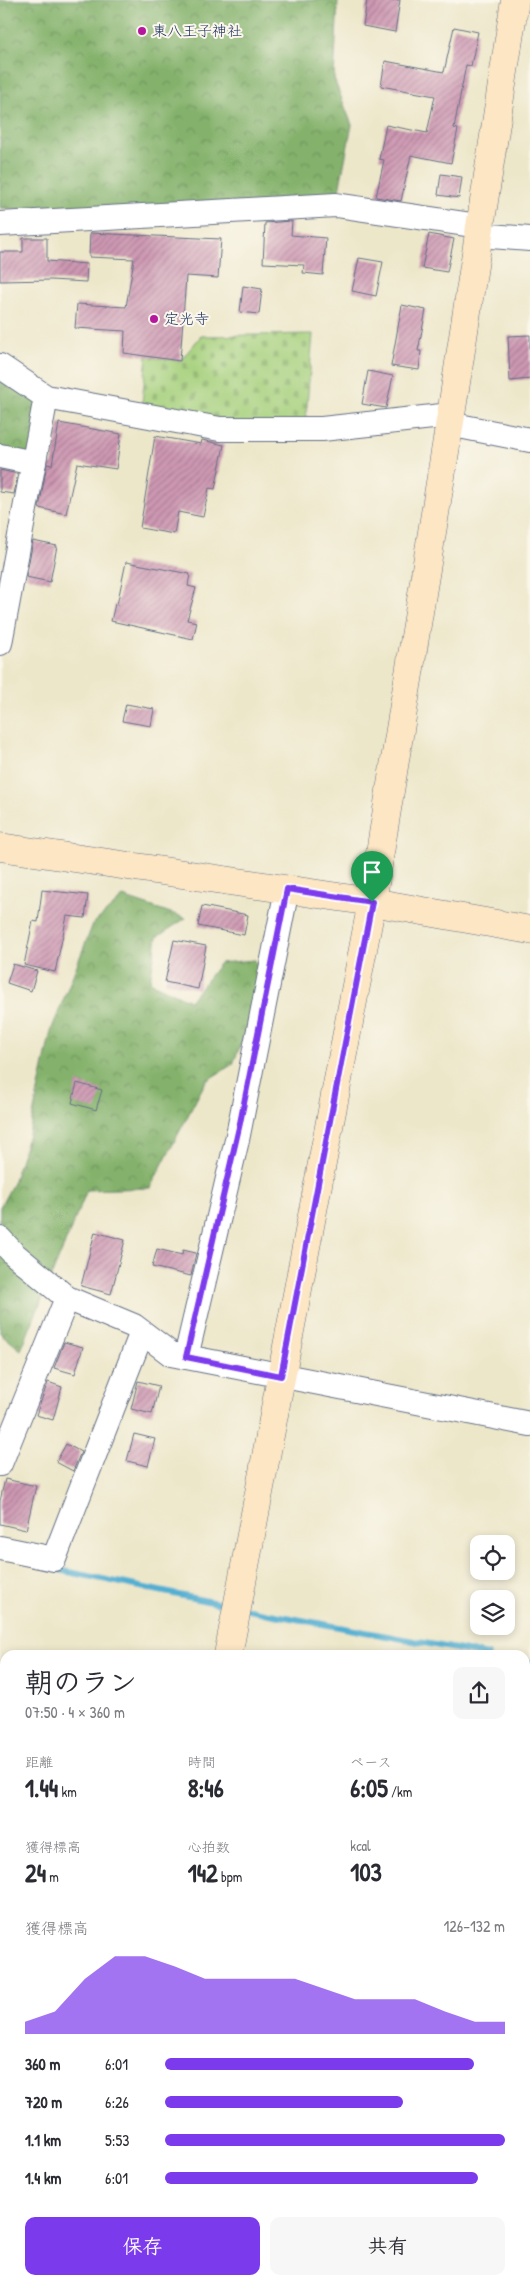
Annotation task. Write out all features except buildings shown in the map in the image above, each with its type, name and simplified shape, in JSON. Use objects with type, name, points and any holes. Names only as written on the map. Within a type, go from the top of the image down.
[{"type":"street","points":[[229,1650],[372,902],[450,420],[515,0]]},
{"type":"street","points":[[0,224],[336,205],[530,239]]},
{"type":"street","points":[[0,366],[46,397],[220,429],[322,429],[450,420],[530,440]]},
{"type":"street","points":[[0,643],[46,397]]},
{"type":"street","points":[[0,456],[34,463]]},
{"type":"street","points":[[0,846],[372,902],[530,930]]},
{"type":"street","points":[[186,1357],[239,1132],[287,889]]},
{"type":"street","points":[[0,1239],[14,1254],[68,1298],[134,1326],[171,1354],[530,1424]]},
{"type":"street","points":[[0,1464],[68,1298]]},
{"type":"street","points":[[0,1548],[54,1559],[142,1332]]},
{"type":"street","points":[[522,2285],[530,2285]]},
{"type":"green space","points":[[0,0],[338,0],[334,79],[352,125],[336,205],[135,217],[0,208]]},
{"type":"green space","points":[[313,334],[305,429],[228,429],[142,403],[147,356],[180,361],[201,336]]},
{"type":"green space","points":[[0,374],[46,397],[34,463],[0,456]]},
{"type":"green space","points":[[123,897],[186,918],[157,937],[150,982],[190,1001],[220,963],[255,960],[259,972],[252,1015],[233,1064],[206,1081],[150,1188],[87,1190],[21,1350],[0,1333],[0,1207],[13,1183],[29,1134],[51,1031],[93,924]]},
{"type":"waterway","points":[[50,1568],[231,1606]]},
{"type":"waterway","points":[[243,1609],[461,1650]]},
{"type":"place","name":"東八王子神社","points":[[142,31]]},
{"type":"place","name":"定光寺","points":[[154,319]]},
{"type":"route","points":[[287,889],[372,902],[281,1376],[186,1357],[240,1123],[287,889]]}]
